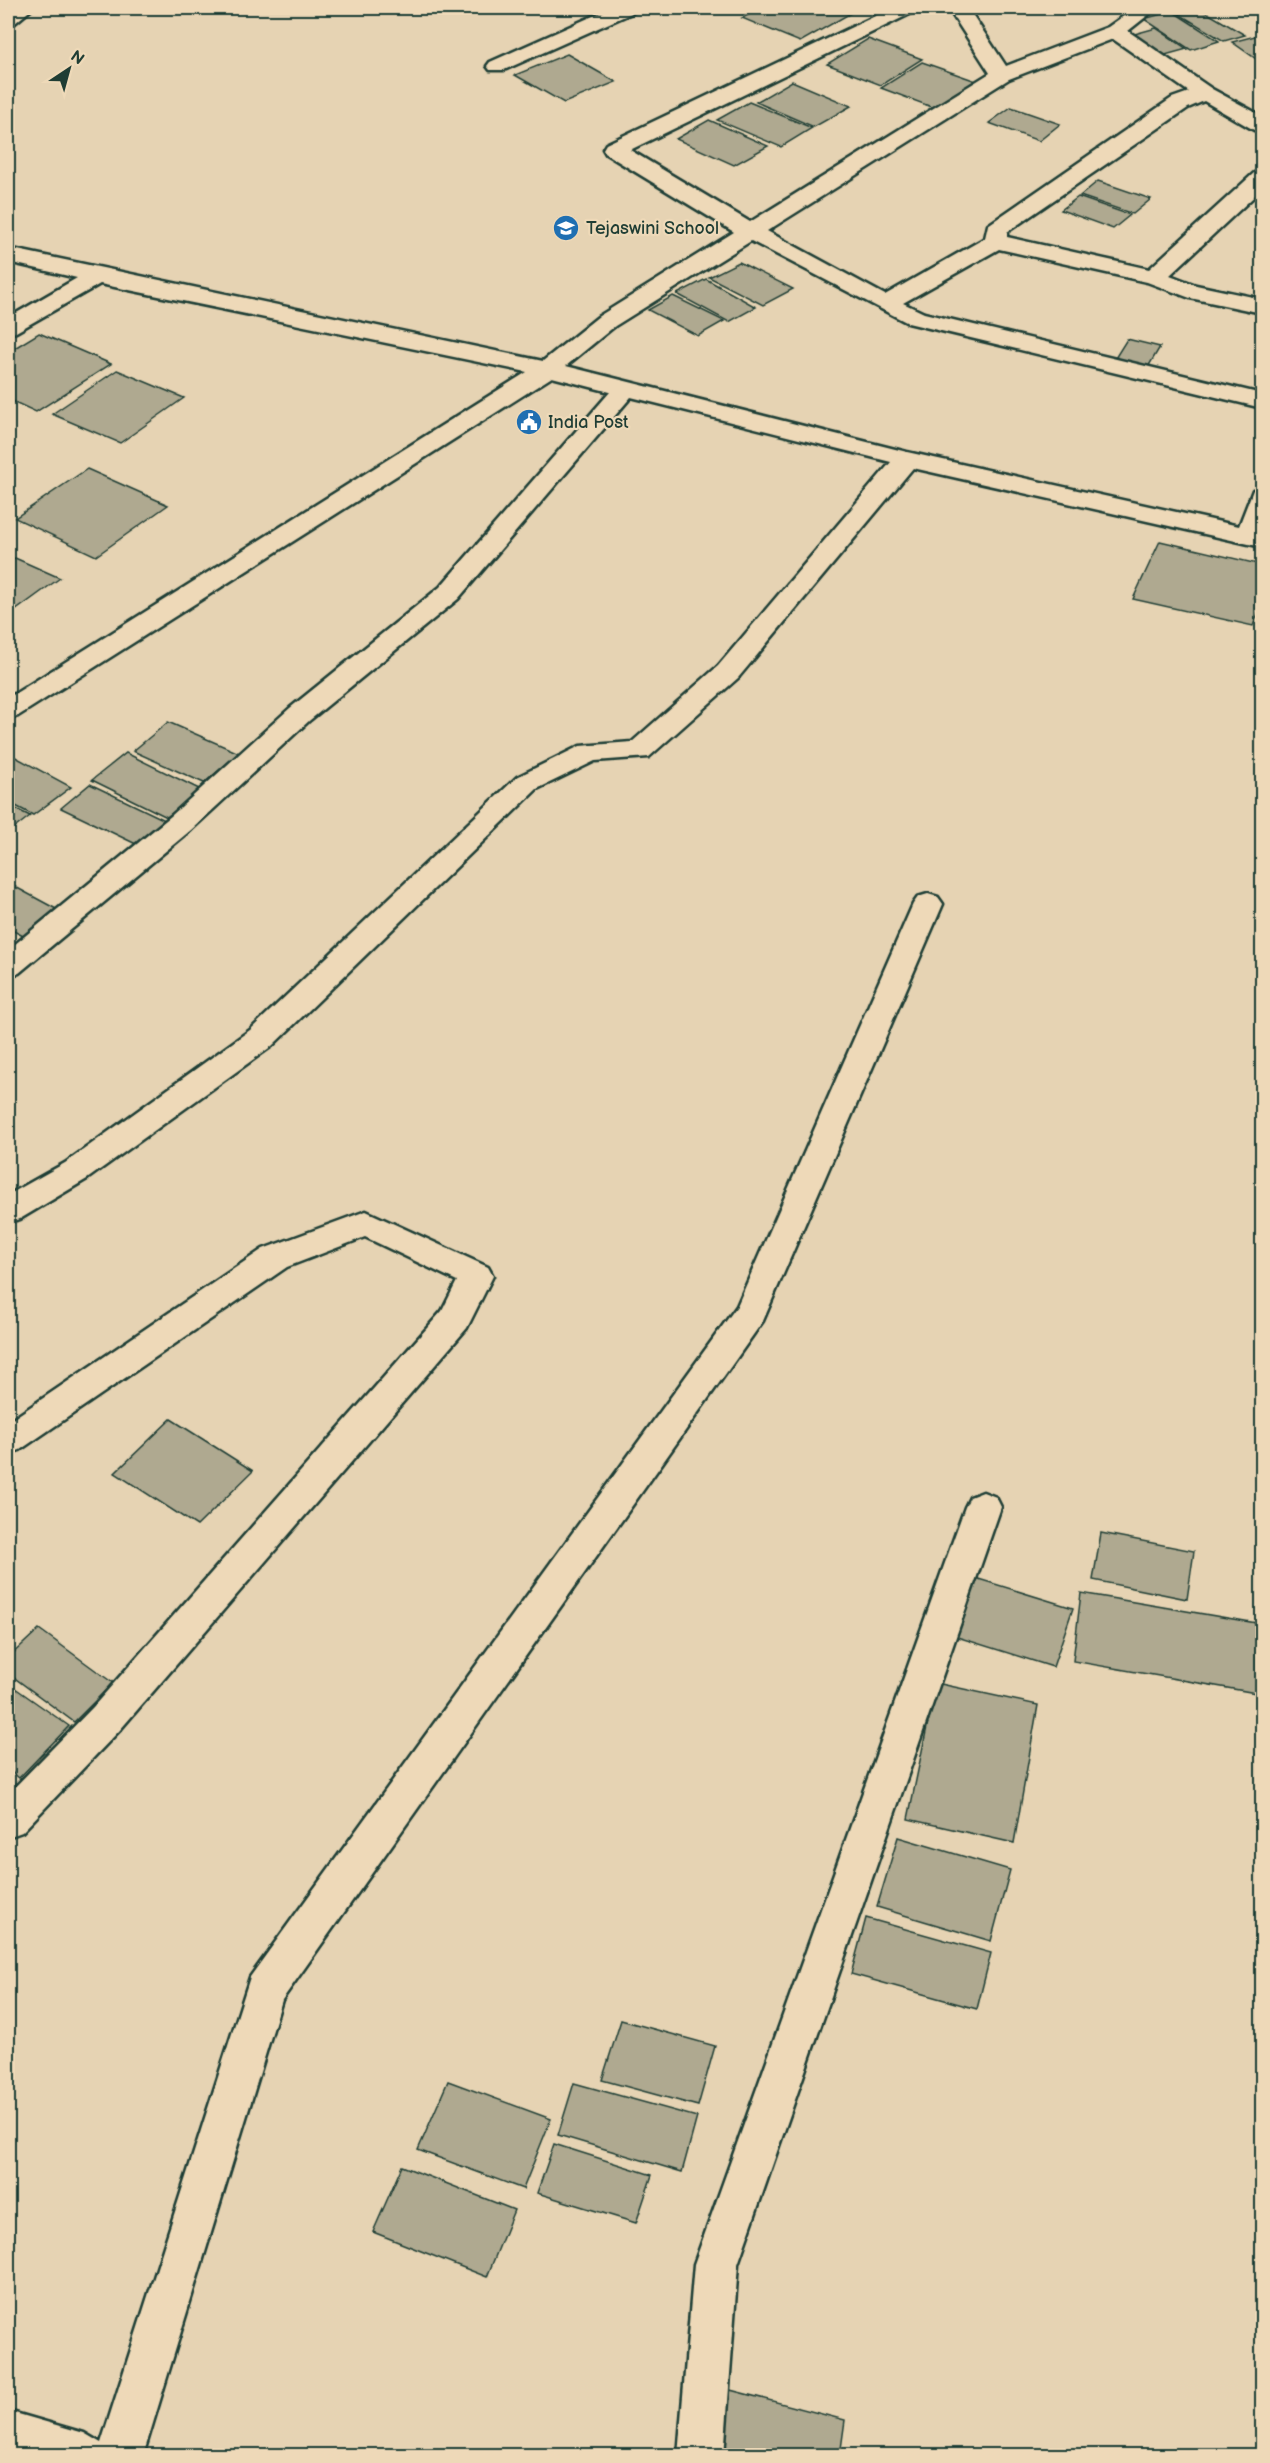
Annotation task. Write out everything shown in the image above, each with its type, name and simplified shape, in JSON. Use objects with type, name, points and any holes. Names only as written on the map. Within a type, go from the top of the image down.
[{"type":"street","points":[[8,19],[22,8]]},
{"type":"street","points":[[497,66],[627,8]]},
{"type":"street","points":[[907,8],[614,148],[749,231],[916,318],[1263,401]]},
{"type":"street","points":[[958,8],[1002,75]]},
{"type":"street","points":[[8,710],[548,369],[607,321],[749,231],[1002,75],[1115,31],[1146,8]]},
{"type":"street","points":[[1115,31],[1205,93],[1263,125]]},
{"type":"street","points":[[996,241],[996,230],[1180,103],[1205,93]]},
{"type":"street","points":[[1154,277],[1263,178]]},
{"type":"street","points":[[885,303],[996,241],[1154,277],[1190,291],[1263,306]]},
{"type":"street","points":[[8,255],[97,276],[548,369],[907,459],[1256,537],[1263,495]]},
{"type":"street","points":[[8,327],[97,276]]},
{"type":"street","points":[[8,966],[181,823],[300,714],[449,593],[626,388]]},
{"type":"street","points":[[8,1210],[76,1171],[261,1038],[527,783],[590,752],[639,751],[728,672],[907,459]]},
{"type":"street","points":[[120,2456],[264,1991],[751,1312],[928,904]]},
{"type":"street","points":[[8,1440],[275,1258],[366,1223],[477,1276],[456,1319],[106,1719],[8,1820]]},
{"type":"street","points":[[701,2456],[716,2264],[983,1507]]},
{"type":"street","points":[[8,2434],[84,2456]]},
{"type":"building","points":[[762,8],[858,9],[800,42],[742,18]]},
{"type":"building","points":[[1199,8],[1245,35],[1224,41],[1179,14]]},
{"type":"building","points":[[1172,11],[1219,41],[1191,50],[1144,19]]},
{"type":"building","points":[[1156,28],[1187,49],[1158,57],[1127,36]]},
{"type":"building","points":[[1255,36],[1262,40],[1262,63],[1232,42]]},
{"type":"building","points":[[868,39],[922,59],[881,85],[827,64]]},
{"type":"building","points":[[567,54],[616,82],[564,103],[515,75]]},
{"type":"building","points":[[922,62],[979,82],[937,109],[881,88]]},
{"type":"building","points":[[792,81],[851,106],[814,127],[756,102]]},
{"type":"building","points":[[749,102],[812,128],[781,147],[717,120]]},
{"type":"building","points":[[1011,107],[1060,124],[1039,141],[989,123]]},
{"type":"building","points":[[709,120],[768,146],[734,165],[676,139]]},
{"type":"building","points":[[1098,181],[1151,199],[1133,214],[1080,196]]},
{"type":"building","points":[[1078,197],[1130,215],[1113,229],[1061,210]]},
{"type":"building","points":[[739,262],[793,289],[763,305],[709,277]]},
{"type":"building","points":[[706,279],[756,307],[729,322],[677,294]]},
{"type":"building","points":[[673,296],[724,321],[698,336],[648,310]]},
{"type":"building","points":[[39,333],[111,364],[36,412],[8,399],[8,352]]},
{"type":"building","points":[[1127,339],[1160,347],[1141,379],[1107,371]]},
{"type":"building","points":[[117,370],[184,398],[120,443],[52,414]]},
{"type":"building","points":[[87,469],[168,505],[96,556],[15,518]]},
{"type":"building","points":[[1160,541],[1262,565],[1262,604],[1253,626],[1133,599]]},
{"type":"building","points":[[15,558],[60,578],[8,616],[8,563]]},
{"type":"building","points":[[168,722],[239,753],[204,783],[133,751]]},
{"type":"building","points":[[8,753],[71,787],[33,815],[8,802]]},
{"type":"building","points":[[126,753],[201,790],[167,817],[92,780]]},
{"type":"building","points":[[90,784],[165,820],[136,844],[61,808]]},
{"type":"building","points":[[8,805],[30,816],[8,833]]},
{"type":"building","points":[[8,883],[58,910],[25,937],[8,928]]},
{"type":"building","points":[[171,1419],[253,1471],[197,1526],[115,1473]]},
{"type":"building","points":[[1101,1533],[1194,1551],[1187,1599],[1093,1580]]},
{"type":"building","points":[[959,1573],[1073,1608],[1053,1667],[938,1631]]},
{"type":"building","points":[[1081,1593],[1262,1624],[1262,1694],[1073,1661]]},
{"type":"building","points":[[39,1629],[113,1683],[74,1722],[8,1673],[8,1658]]},
{"type":"building","points":[[8,1683],[69,1726],[19,1778],[8,1769]]},
{"type":"building","points":[[936,1683],[1038,1705],[1014,1843],[908,1819]]},
{"type":"building","points":[[898,1837],[1010,1870],[991,1941],[877,1907]]},
{"type":"building","points":[[866,1918],[991,1953],[977,2009],[851,1974]]},
{"type":"building","points":[[621,2020],[715,2046],[698,2106],[602,2080]]},
{"type":"building","points":[[448,2081],[551,2119],[523,2189],[418,2150]]},
{"type":"building","points":[[574,2083],[697,2117],[682,2172],[558,2135]]},
{"type":"building","points":[[554,2144],[652,2175],[636,2223],[537,2193]]},
{"type":"building","points":[[402,2166],[514,2210],[487,2277],[373,2232]]},
{"type":"building","points":[[715,2386],[845,2420],[840,2456],[701,2456]]},
{"type":"place","name":"Tejaswini School","points":[[566,228]]},
{"type":"place","name":"India Post","points":[[529,422]]}]
